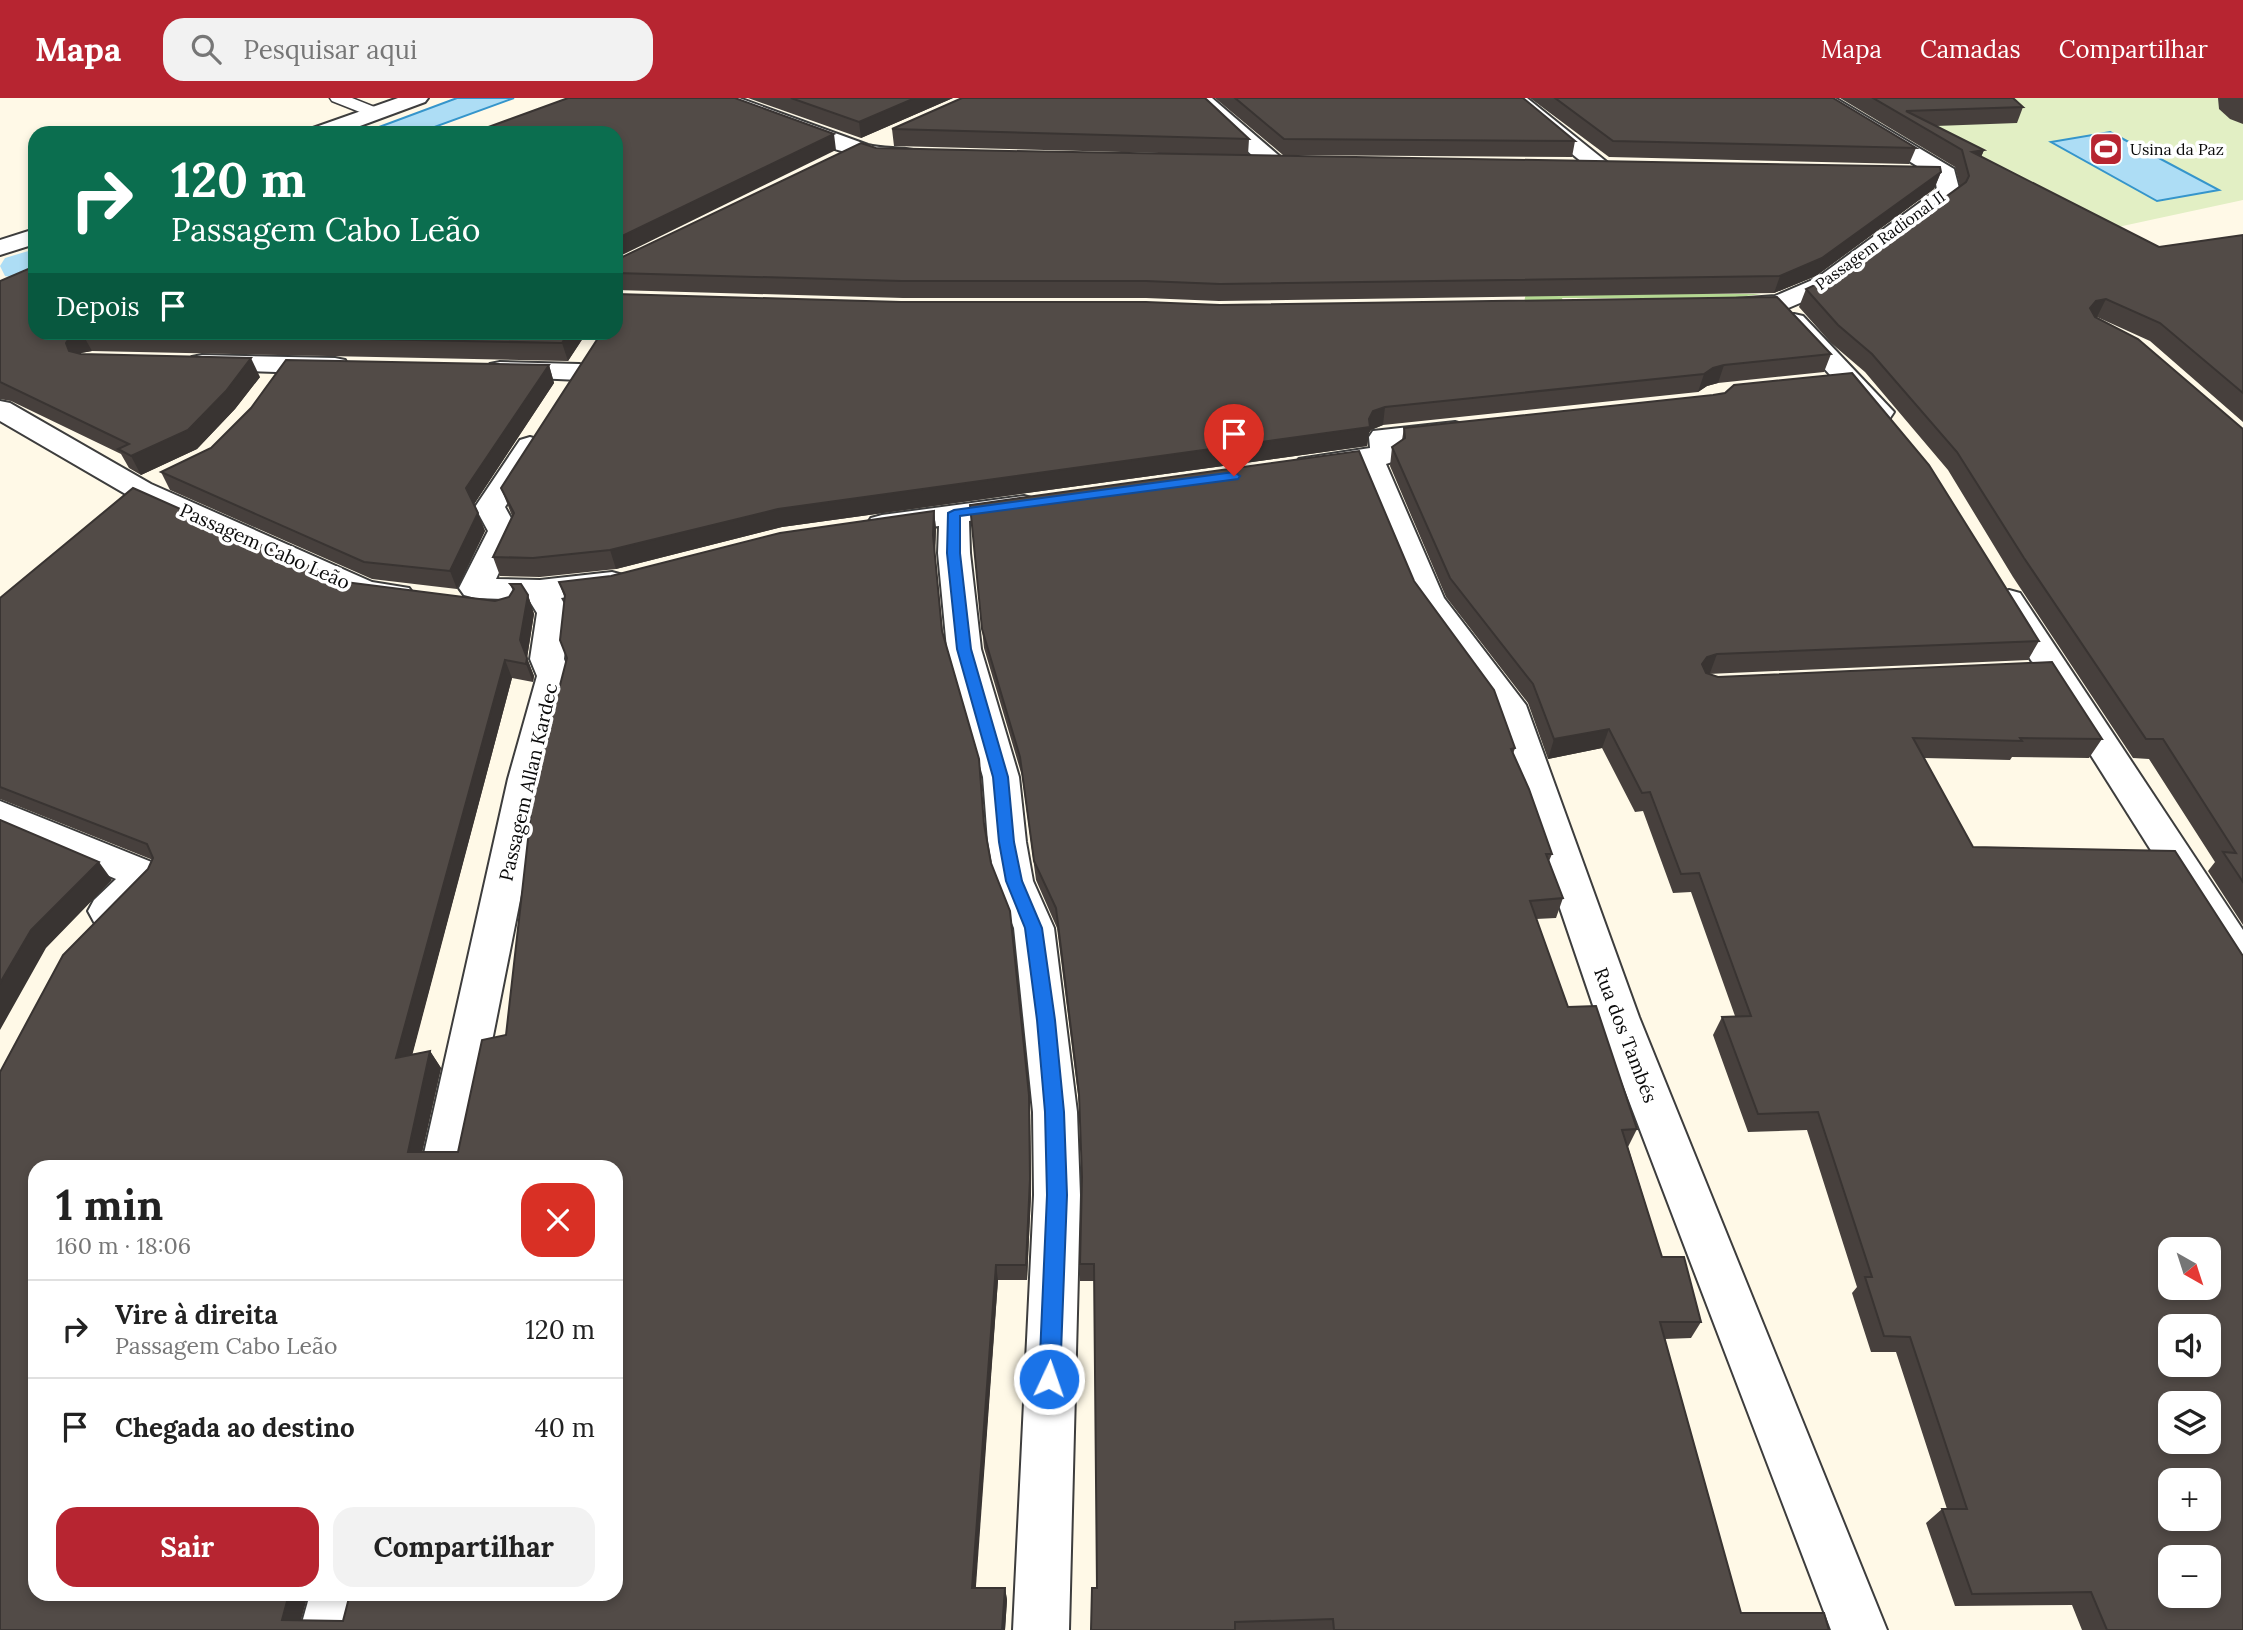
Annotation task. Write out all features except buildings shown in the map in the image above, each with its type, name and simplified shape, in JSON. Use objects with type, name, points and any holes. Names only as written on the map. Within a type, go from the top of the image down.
[{"type":"street","points":[[340,126],[418,98]]},
{"type":"street","points":[[720,98],[878,155],[933,156]]},
{"type":"street","points":[[1200,98],[1276,165]]},
{"type":"street","points":[[1514,98],[1602,167]]},
{"type":"street","points":[[1820,98],[1946,174]]},
{"type":"street","points":[[836,162],[895,135]]},
{"type":"street","points":[[1249,164],[1303,166]]},
{"type":"street","points":[[1561,167],[1630,168]]},
{"type":"street","points":[[1905,173],[1946,174]]},
{"type":"street","name":"Passagem Radional II","points":[[1709,305],[1779,304],[1826,283],[1949,192],[1946,174]]},
{"type":"street","points":[[0,248],[28,239]]},
{"type":"street","points":[[1779,304],[1820,351],[1853,380],[1902,439]]},
{"type":"street","points":[[175,363],[356,366]]},
{"type":"street","points":[[262,396],[286,364]]},
{"type":"street","points":[[481,369],[578,373]]},
{"type":"street","points":[[1811,384],[1853,380]]},
{"type":"street","name":"Passagem Cabo Leão","points":[[0,409],[130,498],[365,591],[439,600],[546,601],[642,575]]},
{"type":"street","points":[[1288,468],[1385,455],[1383,437],[1488,427]]},
{"type":"street","points":[[542,428],[490,506],[503,531],[475,589],[546,601]]},
{"type":"street","name":"Rua dos Tambés","points":[[1368,456],[1429,600],[1509,705],[1618,1017],[1860,1630]]},
{"type":"street","points":[[130,498],[175,473]]},
{"type":"street","points":[[861,527],[1047,502]]},
{"type":"street","points":[[954,513],[954,553],[964,649],[1001,777],[1007,842],[1014,881],[1034,928],[1055,1112],[1057,1195],[1041,1630]]},
{"type":"street","points":[[1995,578],[2041,672],[2243,963]]},
{"type":"street","name":"Passagem Allan Kardec","points":[[445,1160],[526,779],[554,676],[547,659],[546,601]]},
{"type":"street","points":[[0,814],[145,875],[85,934]]},
{"type":"street","points":[[328,1630],[336,1601]]},
{"type":"lane","points":[[338,98],[376,113]]},
{"type":"green space","name":"Usina da Paz","points":[[1885,98],[2243,98],[2243,200],[2104,230]]},
{"type":"green space","points":[[1526,293],[1761,294],[1725,299],[1562,298],[1565,306],[1523,307]]},
{"type":"water","points":[[457,98],[514,98],[437,126],[382,126]]},
{"type":"water","points":[[2110,132],[2219,190],[2157,201],[2051,142]]},
{"type":"waterway","points":[[20,267],[28,264]]},
{"type":"place","name":"Usina da Paz","points":[[2106,149]]},
{"type":"route","points":[[1049,1379],[1057,1195],[1055,1112],[1046,1020],[1034,928],[1014,881],[1007,842],[1001,777],[964,649],[954,553],[954,513],[1234,476]]}]
